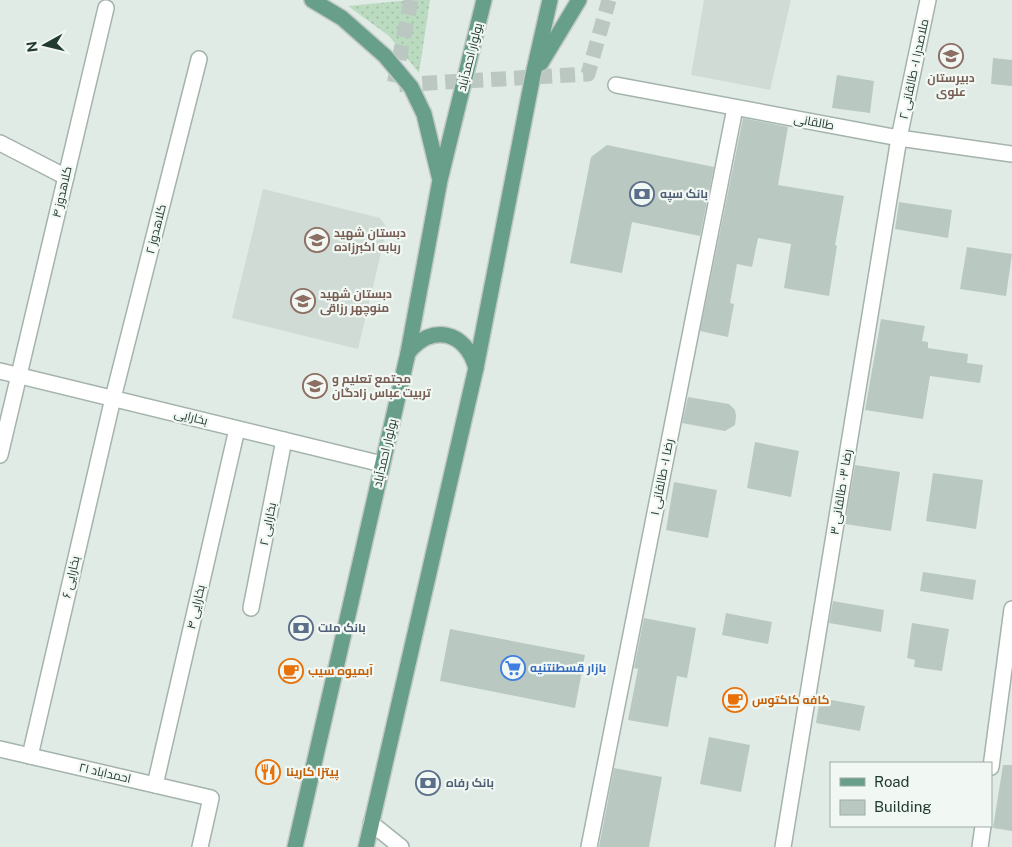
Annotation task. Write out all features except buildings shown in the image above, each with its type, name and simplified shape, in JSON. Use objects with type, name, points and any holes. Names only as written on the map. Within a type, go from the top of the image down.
[{"type":"main road","points":[[312,0],[342,18],[385,56],[411,87],[424,114],[440,180]]},
{"type":"main road","name":"بولوار احمدآباد","points":[[295,847],[408,353],[440,180],[484,0]]},
{"type":"main road","points":[[366,847],[476,368],[533,75],[550,0]]},
{"type":"main road","points":[[533,75],[578,0]]},
{"type":"main road","points":[[408,353],[415,344],[424,338],[435,335],[447,335],[458,340],[466,347],[473,356],[476,368]]},
{"type":"street","name":"ملاصدرا ۱ - طالقانی ۲","points":[[899,138],[928,0]]},
{"type":"street","name":"کلاهدوز ۴","points":[[0,455],[106,8]]},
{"type":"street","name":"کلاهدوز ۲","points":[[113,398],[199,59]]},
{"type":"street","name":"طالقانی","points":[[616,84],[899,138],[1012,154]]},
{"type":"street","name":"رضا ۱ - طالقانی ۱","points":[[589,847],[735,108]]},
{"type":"street","name":"رضا ۳ - طالقانی ۳","points":[[783,847],[899,138]]},
{"type":"street","points":[[0,143],[66,178]]},
{"type":"street","name":"بخارایی","points":[[0,370],[382,464]]},
{"type":"street","name":"بخارایی ۶","points":[[30,756],[113,398]]},
{"type":"street","name":"بخارایی ۴","points":[[155,785],[237,429]]},
{"type":"street","name":"بخارایی ۲","points":[[251,608],[284,440]]},
{"type":"street","points":[[992,762],[1012,609]]},
{"type":"street","name":"احمداباد ۲۱","points":[[0,749],[211,798],[200,847]]},
{"type":"street","points":[[371,823],[401,847]]},
{"type":"street","points":[[980,847],[983,827]]},
{"type":"shaded area","points":[[704,0],[791,0],[770,90],[691,75]]},
{"type":"shaded area","points":[[263,189],[380,218],[387,228],[358,349],[232,318]]},
{"type":"green space","points":[[430,0],[419,73],[389,36],[348,6]]},
{"type":"tunnel","points":[[411,0],[394,85],[588,74],[609,0]]},
{"type":"place","name":"دبیرستان علوی","points":[[951,56]]},
{"type":"place","name":"بانک سپه","points":[[642,194]]},
{"type":"place","name":"دبستان شهید ربابه اکبرزاده","points":[[317,240]]},
{"type":"place","name":"دبستان شهید منوچهر رزاقی","points":[[303,301]]},
{"type":"place","name":"مجتمع تعلیم و تربیت عباس زادگان","points":[[315,386]]},
{"type":"place","name":"بانک ملت","points":[[301,628]]},
{"type":"place","name":"بازار قسطنتنیه","points":[[513,668]]},
{"type":"place","name":"آبمیوه سیب","points":[[291,671]]},
{"type":"place","name":"کافه کاکتوس","points":[[735,700]]},
{"type":"place","name":"پیتزا کارینا","points":[[268,772]]},
{"type":"place","name":"بانک رفاه","points":[[428,783]]}]
